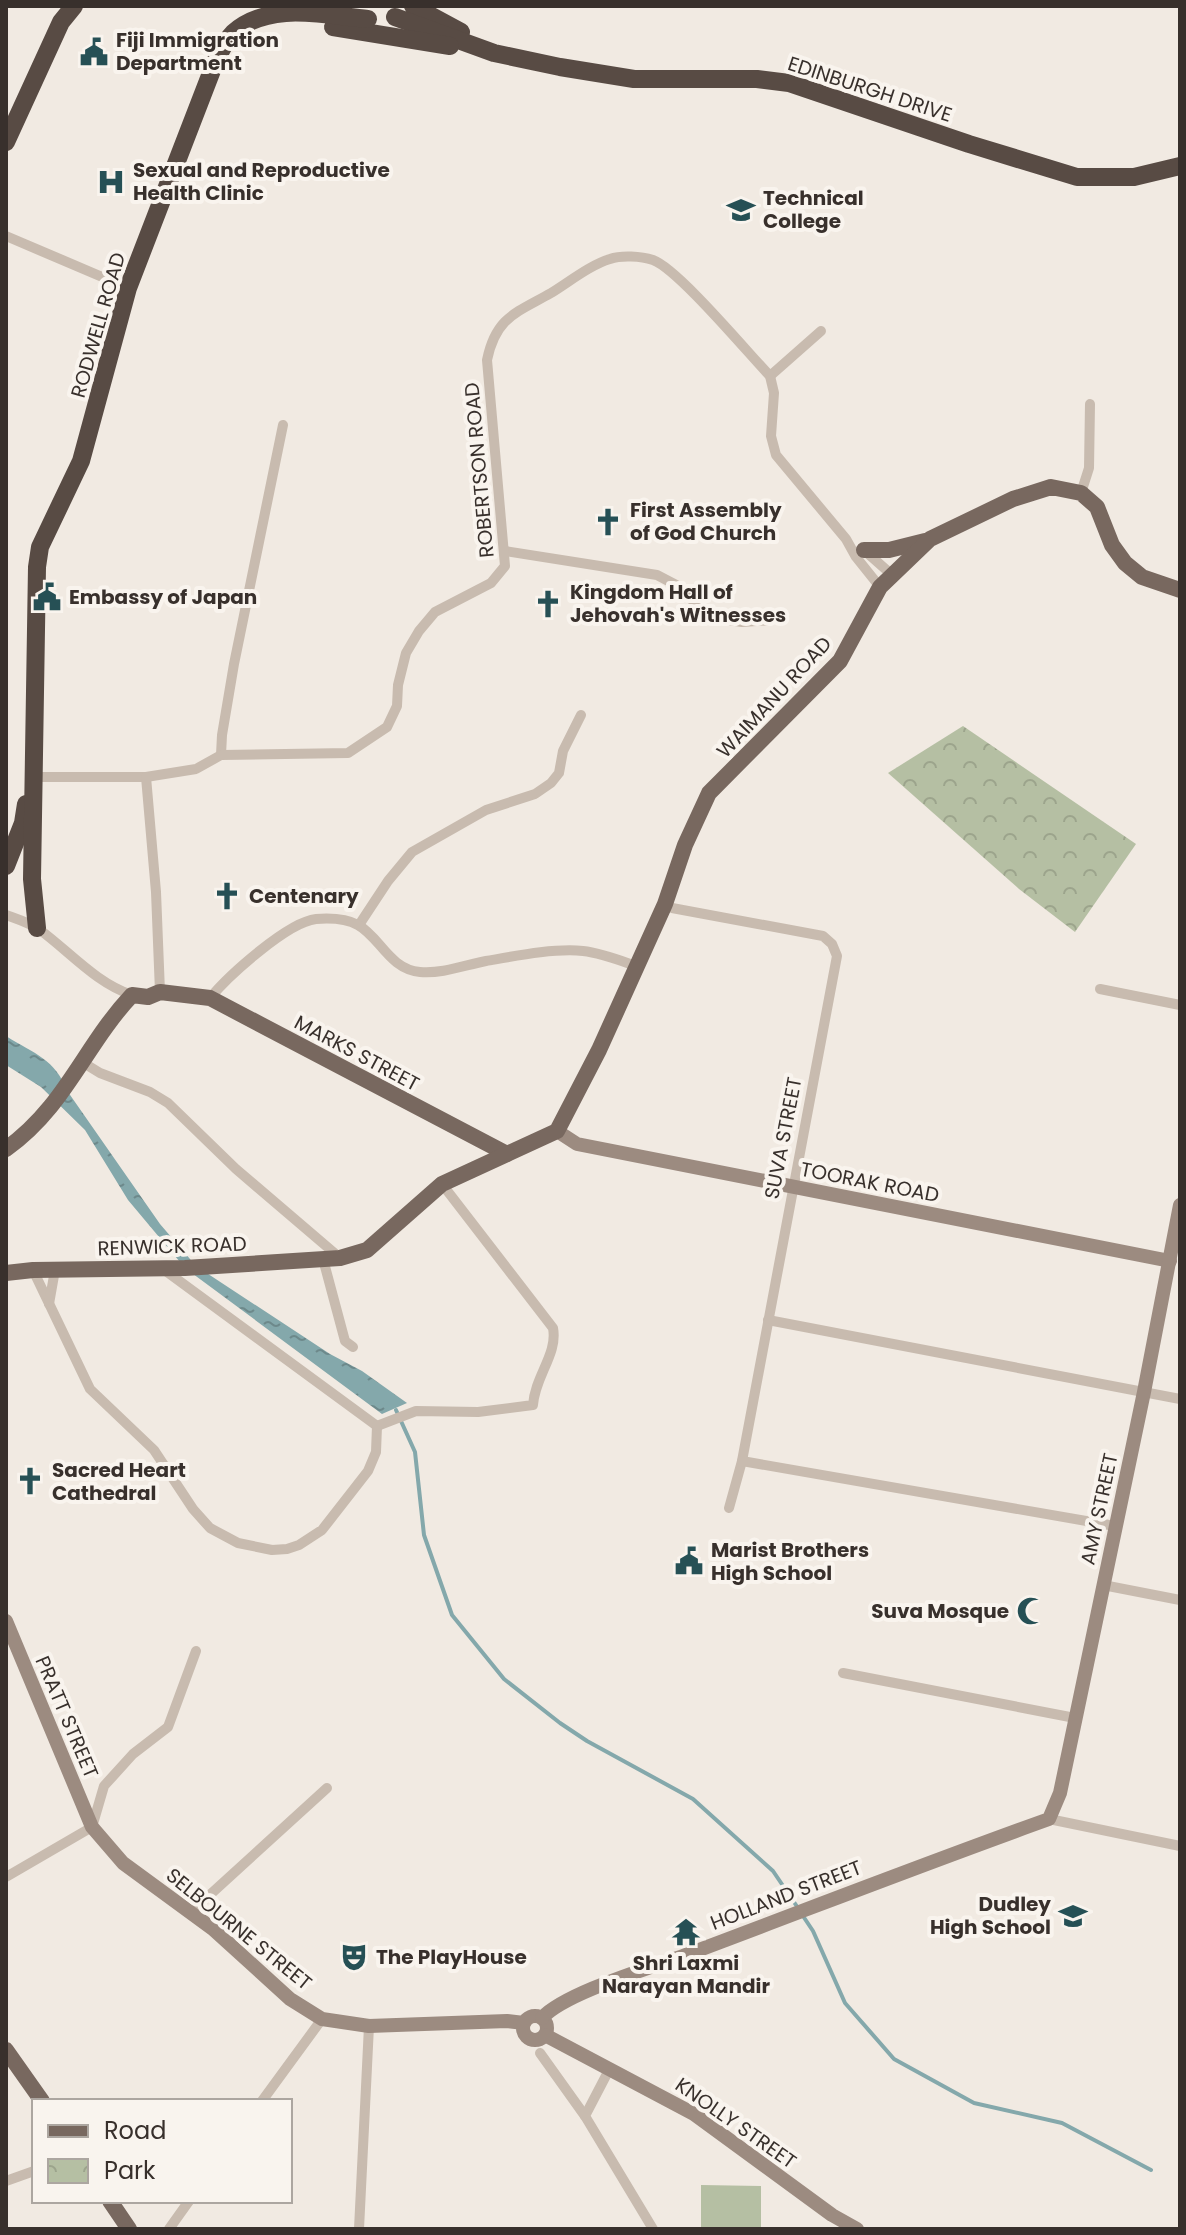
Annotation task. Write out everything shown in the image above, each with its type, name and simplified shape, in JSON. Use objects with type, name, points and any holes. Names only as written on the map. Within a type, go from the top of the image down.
[{"type":"highway","points":[[6,142],[61,22],[74,6]]},
{"type":"highway","name":"EDINBURGH DRIVE","points":[[413,6],[494,53]]},
{"type":"highway","points":[[433,6],[448,24]]},
{"type":"highway","name":"EDINBURGH DRIVE","points":[[397,11],[494,53],[634,79],[757,79],[789,83],[1077,177],[1134,177],[1180,166]]},
{"type":"highway","name":"RODWELL ROAD","points":[[35,777],[37,567],[40,547],[85,449],[128,288],[216,60],[230,35],[251,20],[271,14],[365,12],[382,23],[397,11]]},
{"type":"highway","points":[[271,14],[494,53]]},
{"type":"highway","points":[[6,866],[10,848],[23,823],[28,794],[35,777]]},
{"type":"highway","points":[[35,777],[32,879],[37,928]]},
{"type":"main road","name":"WAIMANU ROAD","points":[[557,1131],[599,1050],[665,904],[685,845],[709,793],[840,661],[880,587],[930,539],[1013,499],[1051,487],[1081,493]]},
{"type":"main road","points":[[1081,493],[1097,507],[1112,545],[1125,563],[1142,577],[1180,590]]},
{"type":"main road","points":[[864,550],[889,550],[930,539]]},
{"type":"main road","name":"MARKS STREET","points":[[132,995],[148,997],[160,992],[210,998],[507,1154]]},
{"type":"main road","points":[[6,1149],[53,1106],[116,1011],[132,995]]},
{"type":"main road","points":[[332,1259],[367,1250],[442,1184],[557,1131]]},
{"type":"main road","name":"TOORAK ROAD","points":[[557,1131],[577,1144],[1175,1262]]},
{"type":"main road","name":"AMY STREET","points":[[1049,1819],[1060,1793],[1144,1392],[1175,1262],[1180,1205]]},
{"type":"main road","name":"RENWICK ROAD","points":[[6,1273],[185,1268],[332,1259]]},
{"type":"main road","name":"PRATT STREET","points":[[6,1621],[92,1827]]},
{"type":"main road","name":"HOLLAND STREET","points":[[542,2018],[565,2001],[824,1901],[1049,1819]]},
{"type":"main road","name":"SELBOURNE STREET","points":[[92,1827],[123,1863],[191,1912],[290,1999],[322,2019],[369,2026],[524,2023]]},
{"type":"main road","points":[[533,2016],[542,2018],[547,2028],[545,2035],[531,2040],[525,2035],[524,2023],[533,2016]]},
{"type":"main road","name":"KNOLLY STREET","points":[[545,2035],[706,2122],[832,2222],[857,2229]]},
{"type":"main road","points":[[6,2050],[41,2099]]},
{"type":"main road","points":[[111,2203],[129,2229]]},
{"type":"street","points":[[6,236],[128,288]]},
{"type":"street","name":"ROBERTSON ROAD","points":[[35,777],[146,777],[196,769],[221,755],[348,753],[387,727],[397,706],[398,685],[406,653],[419,631],[435,612],[491,583],[505,566],[487,360],[494,334],[515,313],[610,259],[631,257],[654,260],[676,276],[770,376]]},
{"type":"street","points":[[821,331],[770,376],[774,393],[771,436],[776,455],[846,539],[880,587]]},
{"type":"street","points":[[1081,493],[1089,468],[1090,404]]},
{"type":"street","points":[[221,755],[234,664],[283,425]]},
{"type":"street","points":[[846,539],[891,574]]},
{"type":"street","points":[[505,551],[657,575],[680,587],[708,617],[742,622],[771,620]]},
{"type":"street","points":[[359,925],[412,852],[486,810],[535,794],[551,783],[559,773],[563,751],[581,715]]},
{"type":"street","points":[[146,777],[156,892],[160,992]]},
{"type":"street","name":"SUVA STREET","points":[[665,904],[672,908],[823,936],[832,944],[837,956],[742,1461],[729,1508]]},
{"type":"street","points":[[6,915],[37,928],[116,990],[132,995]]},
{"type":"street","points":[[210,998],[224,981],[290,929],[314,919],[336,919],[359,925],[401,965],[417,972],[435,972],[515,956],[563,951],[583,951],[636,966]]},
{"type":"street","points":[[1100,989],[1180,1005]]},
{"type":"street","points":[[79,1068],[150,1092],[168,1103],[332,1259],[345,1341],[353,1347]]},
{"type":"street","points":[[377,1426],[416,1411],[478,1412],[533,1405],[534,1389],[555,1340],[553,1328],[442,1184]]},
{"type":"street","points":[[162,1268],[377,1426]]},
{"type":"street","points":[[33,1270],[90,1389],[154,1450],[193,1509],[210,1528],[238,1543],[272,1550],[287,1549],[322,1530],[368,1471],[376,1452],[377,1426]]},
{"type":"street","points":[[49,1304],[55,1270]]},
{"type":"street","points":[[768,1320],[1180,1399]]},
{"type":"street","points":[[742,1461],[1115,1526]]},
{"type":"street","points":[[1103,1585],[1180,1600]]},
{"type":"street","points":[[7,1873],[92,1827],[104,1786],[133,1754],[168,1727],[196,1651]]},
{"type":"street","points":[[843,1673],[1075,1718]]},
{"type":"street","points":[[191,1912],[327,1788]]},
{"type":"street","points":[[1049,1819],[1180,1846]]},
{"type":"street","points":[[263,2099],[322,2019]]},
{"type":"street","points":[[359,2229],[369,2026]]},
{"type":"street","points":[[540,2053],[585,2116],[653,2229]]},
{"type":"street","points":[[585,2116],[610,2068]]},
{"type":"street","points":[[6,2181],[32,2172]]},
{"type":"street","points":[[169,2229],[188,2203]]},
{"type":"green space","points":[[963,726],[1136,844],[1075,932],[1019,889],[888,773]]},
{"type":"green space","points":[[701,2185],[761,2186],[761,2229],[701,2229]]},
{"type":"water","points":[[6,1036],[43,1058],[57,1072],[160,1224],[196,1266],[407,1403],[382,1414],[185,1268],[128,1200],[85,1130],[41,1087],[6,1065]]},
{"type":"waterway","points":[[396,1410],[415,1452],[424,1535],[452,1615],[504,1679],[560,1723],[693,1799],[773,1871],[798,1908]]},
{"type":"waterway","points":[[803,1916],[813,1931],[845,2003],[894,2059],[974,2103],[1062,2123],[1151,2170]]},
{"type":"place","name":"Fiji Immigration Department","points":[[94,52]]},
{"type":"place","name":"Sexual and Reproductive Health Clinic","points":[[111,182]]},
{"type":"place","name":"Technical College","points":[[741,210]]},
{"type":"place","name":"First Assembly of God Church","points":[[608,522]]},
{"type":"place","name":"Embassy of Japan","points":[[47,597]]},
{"type":"place","name":"Kingdom Hall of Jehovah's Witnesses","points":[[548,604]]},
{"type":"place","name":"Centenary","points":[[227,896]]},
{"type":"place","name":"Sacred Heart Cathedral","points":[[30,1481]]},
{"type":"place","name":"Marist Brothers High School","points":[[689,1561]]},
{"type":"place","name":"Suva Mosque","points":[[1031,1611]]},
{"type":"place","name":"Dudley High School","points":[[1073,1916]]},
{"type":"place","name":"Shri Laxmi Narayan Mandir","points":[[686,1932]]},
{"type":"place","name":"The PlayHouse","points":[[354,1957]]}]
